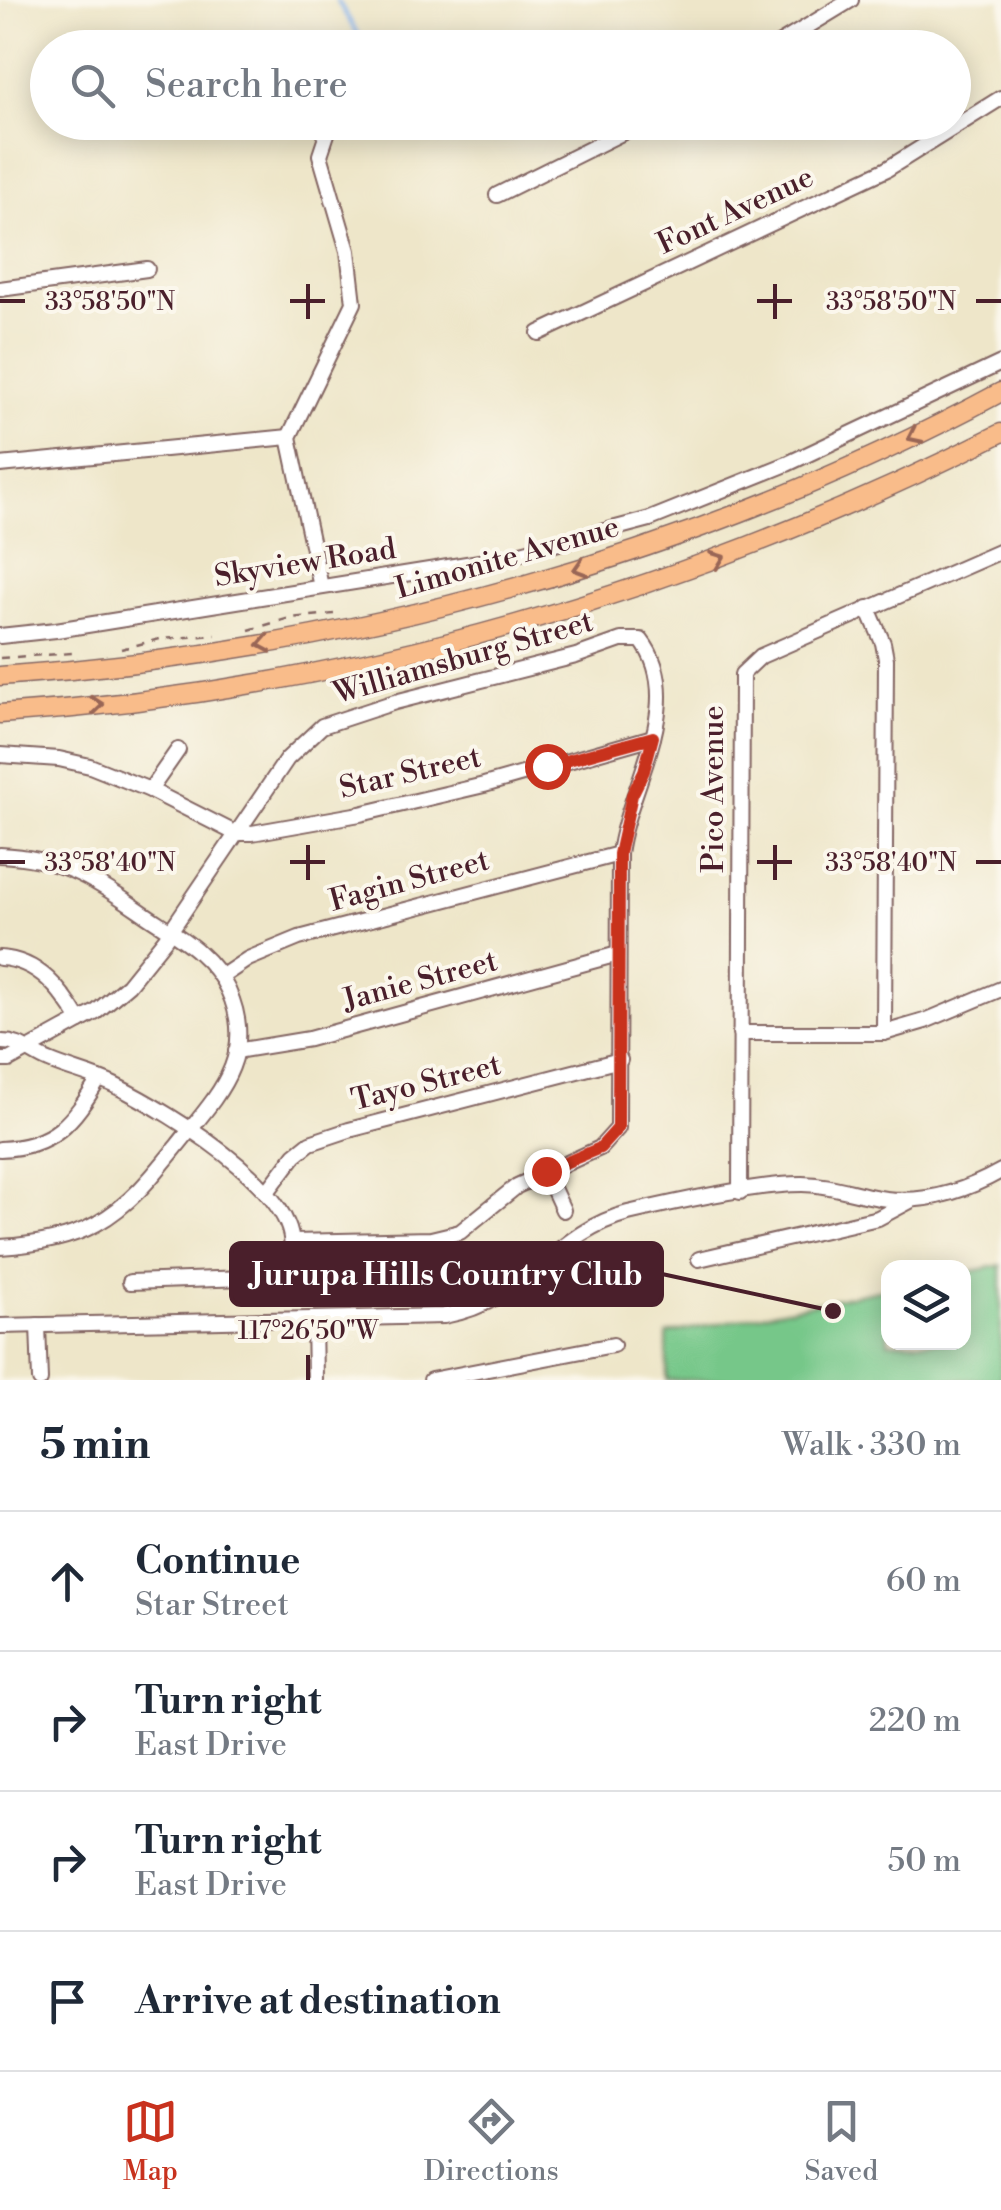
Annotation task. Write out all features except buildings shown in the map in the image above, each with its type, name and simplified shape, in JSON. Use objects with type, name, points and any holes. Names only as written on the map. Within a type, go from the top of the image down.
[{"type":"main road","name":"Limonite Avenue","points":[[0,676],[218,652],[491,595],[686,532],[910,438],[1001,392]]},
{"type":"main road","points":[[0,714],[242,686],[424,649],[522,624],[760,543],[1001,433]]},
{"type":"street","points":[[802,30],[851,0]]},
{"type":"street","name":"Font Avenue","points":[[971,117],[1001,98]]},
{"type":"street","points":[[321,588],[290,436],[354,303],[348,251],[320,154],[325,140]]},
{"type":"street","points":[[497,195],[608,140]]},
{"type":"street","name":"Font Avenue","points":[[540,333],[887,169],[934,140]]},
{"type":"street","points":[[0,289],[146,270]]},
{"type":"street","name":"Skyview Road","points":[[0,636],[498,558],[650,520],[787,464],[1001,363]]},
{"type":"street","points":[[0,465],[290,436]]},
{"type":"street","name":"Pico Avenue","points":[[740,1192],[742,674],[760,656],[1001,551]]},
{"type":"street","points":[[868,608],[886,659],[884,1034]]},
{"type":"street","name":"Williamsburg Street","points":[[0,1060],[9,1060],[80,1021],[128,985],[286,759],[322,726],[394,702],[576,656],[621,640],[641,640],[650,652],[656,675],[659,706],[653,737]]},
{"type":"street","points":[[292,1242],[431,1239],[460,1232],[516,1186],[600,1148],[618,1128],[619,854],[632,795],[644,771],[653,737]]},
{"type":"street","name":"Star Street","points":[[235,833],[360,814],[484,785],[653,737]]},
{"type":"street","points":[[150,790],[178,750]]},
{"type":"street","points":[[0,755],[59,759],[90,766],[150,790],[235,833]]},
{"type":"street","name":"Fagin Street","points":[[221,977],[248,958],[299,938],[619,854]]},
{"type":"street","points":[[0,855],[48,860],[72,868],[203,954],[221,977],[233,1002],[236,1051],[228,1080],[132,1198],[94,1225],[49,1240],[0,1247]]},
{"type":"street","name":"Janie Street","points":[[236,1051],[310,1039],[618,954]]},
{"type":"street","points":[[0,958],[48,978],[60,989],[80,1021]]},
{"type":"street","points":[[740,1033],[884,1034],[1001,989]]},
{"type":"street","points":[[0,1042],[10,1041],[46,1060],[99,1079],[191,1130],[267,1192],[288,1220],[292,1242],[288,1266],[276,1277],[130,1282]]},
{"type":"street","name":"Tayo Street","points":[[267,1192],[310,1143],[620,1060]]},
{"type":"street","points":[[0,1149],[30,1146],[54,1135],[76,1117],[99,1079]]},
{"type":"street","points":[[546,1171],[563,1210]]},
{"type":"street","points":[[0,1326],[418,1318],[471,1310],[505,1295],[561,1247],[593,1226],[631,1212],[788,1184],[819,1184],[911,1200],[960,1191],[1001,1171]]},
{"type":"street","points":[[699,1259],[878,1218],[911,1200]]},
{"type":"street","points":[[314,1320],[315,1380]]},
{"type":"street","points":[[38,1325],[40,1380]]},
{"type":"street","points":[[431,1380],[613,1345]]},
{"type":"path","points":[[247,631],[290,618],[340,614]]},
{"type":"path","points":[[108,652],[160,639],[226,634]]},
{"type":"path","points":[[0,658],[54,652],[78,654]]},
{"type":"green space","points":[[1001,1265],[1001,1380],[667,1380],[667,1334],[881,1289],[881,1350],[971,1350],[971,1271]]},
{"type":"waterway","points":[[337,0],[355,30]]},
{"type":"place","name":"Jurupa Hills Country Club","points":[[833,1311]]},
{"type":"route","points":[[546,1171],[600,1148],[618,1128],[619,854],[632,795],[644,771],[653,737],[547,766]]}]
